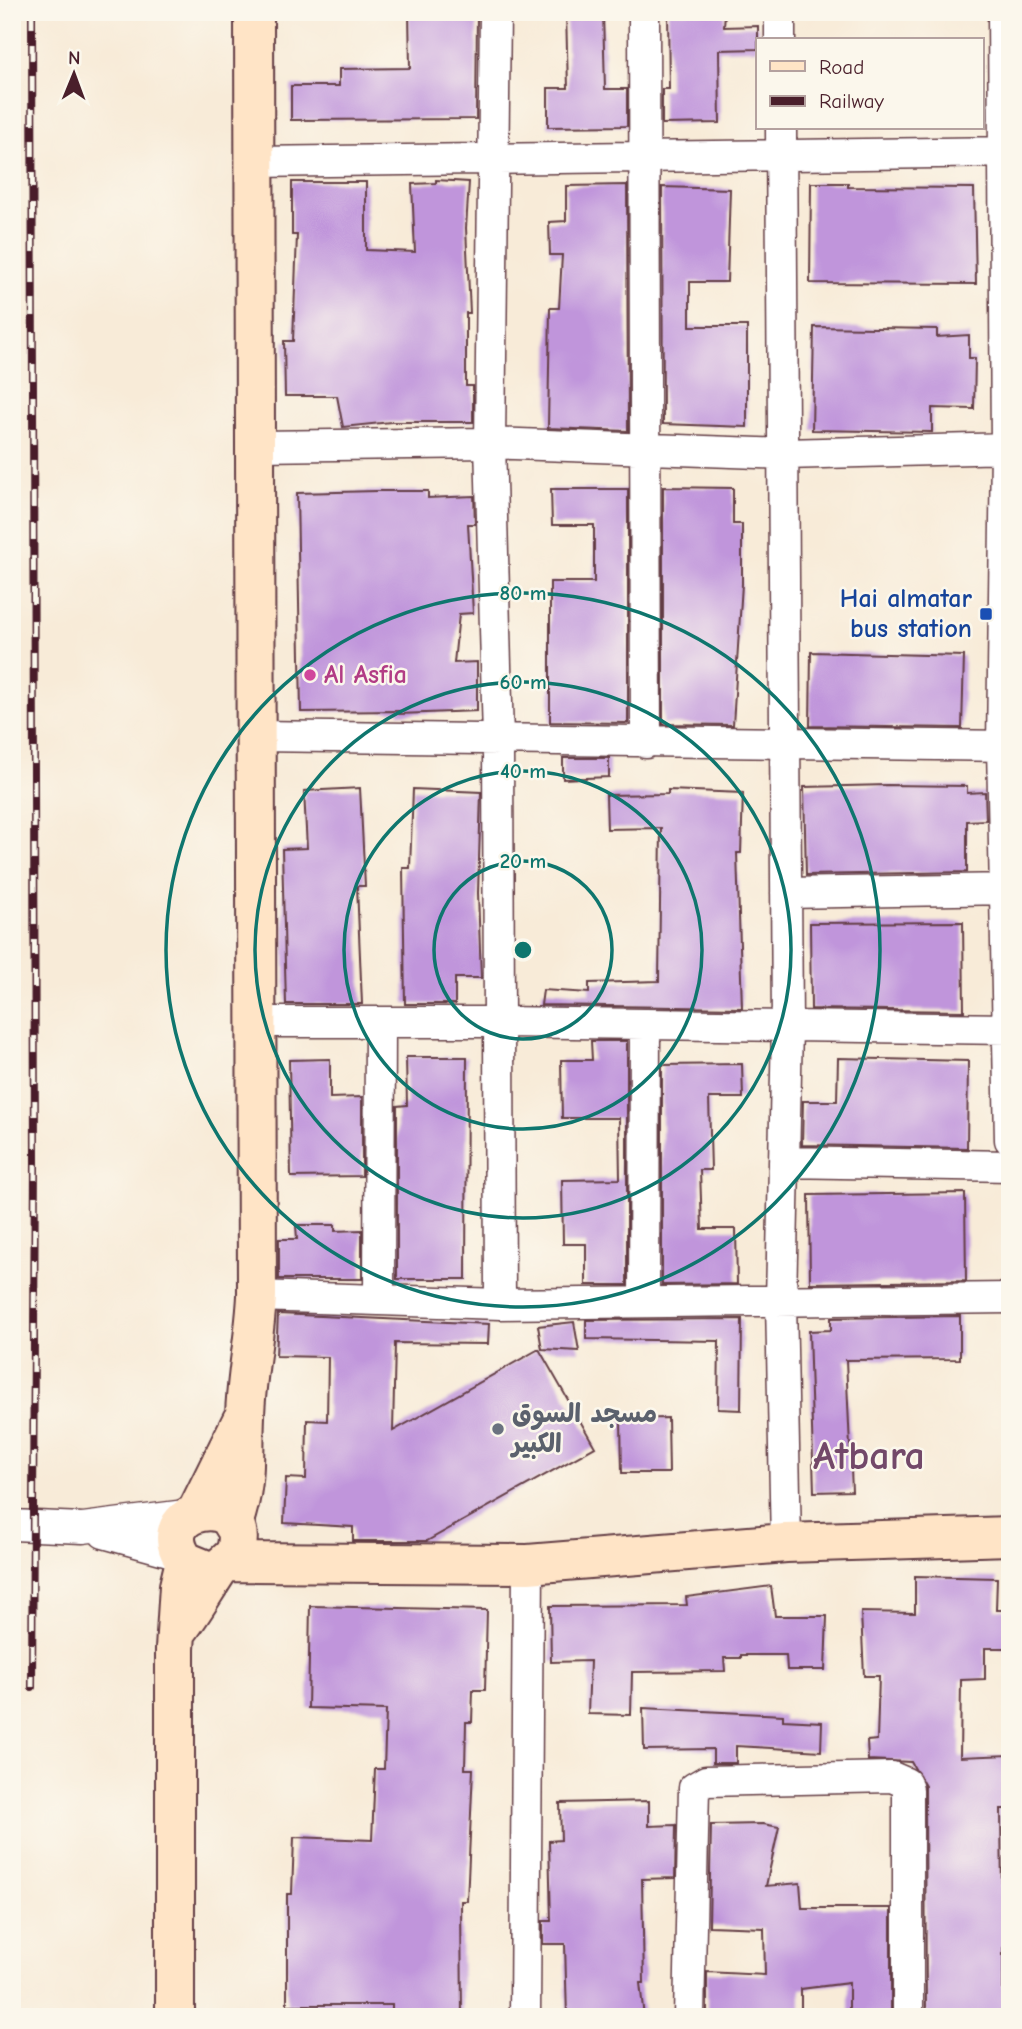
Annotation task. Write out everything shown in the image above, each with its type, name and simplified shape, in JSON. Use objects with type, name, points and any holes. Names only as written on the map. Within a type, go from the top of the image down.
[{"type":"main road","points":[[214,1550],[244,1490],[245,1415],[255,1340],[257,1296],[254,12]]},
{"type":"main road","points":[[195,1513],[245,1415]]},
{"type":"main road","points":[[175,2017],[176,1633],[205,1595],[214,1550],[217,1511],[195,1513]]},
{"type":"main road","points":[[214,1550],[337,1561],[528,1564],[786,1543],[1010,1535]]},
{"type":"street","points":[[495,12],[496,158],[490,443],[498,739],[500,1304]]},
{"type":"street","points":[[644,12],[646,743]]},
{"type":"street","points":[[780,12],[780,38]]},
{"type":"street","points":[[1003,12],[1007,152],[1006,746],[1010,1140]]},
{"type":"street","points":[[254,162],[645,156],[782,141],[1007,152]]},
{"type":"street","points":[[782,141],[787,1027],[781,1301],[786,1543]]},
{"type":"street","points":[[257,446],[490,443],[785,454],[1008,448]]},
{"type":"street","points":[[256,736],[1006,746]]},
{"type":"street","points":[[786,893],[1007,889]]},
{"type":"street","points":[[256,1022],[499,1022],[1008,1029]]},
{"type":"street","points":[[379,1300],[380,1022]]},
{"type":"street","points":[[644,1302],[645,1024]]},
{"type":"street","points":[[784,1162],[1010,1166]]},
{"type":"street","points":[[257,1296],[500,1304],[1010,1298]]},
{"type":"street","points":[[83,1528],[195,1513]]},
{"type":"street","points":[[12,1525],[83,1528],[214,1550]]},
{"type":"street","points":[[525,2017],[528,1564]]},
{"type":"street","points":[[689,2017],[694,1788],[706,1781],[892,1777],[906,1783],[908,1790],[908,2017]]},
{"type":"building","points":[[409,12],[477,12],[476,119],[291,120],[291,86],[339,86],[339,69],[410,68]]},
{"type":"building","points":[[566,12],[603,12],[605,89],[627,89],[627,126],[548,127],[548,88],[568,88]]},
{"type":"building","points":[[668,12],[725,12],[724,27],[758,26],[756,49],[719,50],[720,123],[662,124],[662,89],[669,89]]},
{"type":"building","points":[[436,180],[469,182],[466,228],[470,313],[466,313],[466,386],[473,386],[473,422],[391,422],[343,427],[337,396],[285,396],[284,341],[293,341],[297,235],[292,235],[292,182],[366,182],[366,250],[415,252],[412,184],[436,183]]},
{"type":"building","points":[[811,183],[848,183],[848,187],[974,188],[976,284],[810,283]]},
{"type":"building","points":[[627,185],[628,431],[548,428],[550,308],[559,308],[562,255],[550,255],[549,222],[566,221],[566,186]]},
{"type":"building","points":[[662,187],[730,189],[727,282],[690,282],[690,326],[747,326],[747,427],[663,424]]},
{"type":"building","points":[[814,327],[937,329],[937,337],[969,335],[969,358],[975,358],[974,409],[932,408],[932,432],[812,430]]},
{"type":"building","points":[[663,487],[733,488],[733,524],[742,524],[742,584],[733,725],[663,724]]},
{"type":"building","points":[[551,489],[628,489],[628,723],[550,722],[550,582],[594,582],[594,525],[552,525]]},
{"type":"building","points":[[428,491],[428,498],[474,496],[475,524],[468,524],[473,613],[459,614],[454,663],[477,662],[477,711],[399,714],[399,711],[301,712],[297,493]]},
{"type":"building","points":[[811,652],[964,656],[962,728],[810,726]]},
{"type":"building","points":[[563,758],[609,758],[609,777],[563,779]]},
{"type":"building","points":[[967,786],[967,793],[985,792],[986,820],[967,821],[967,872],[806,875],[804,787]]},
{"type":"building","points":[[360,788],[365,886],[357,886],[362,1004],[286,1004],[282,849],[307,848],[304,791]]},
{"type":"building","points":[[413,789],[481,792],[478,893],[481,978],[455,978],[455,1004],[405,1004],[403,868],[410,868]]},
{"type":"building","points":[[668,790],[743,793],[741,853],[737,853],[742,1008],[541,1005],[543,990],[589,993],[589,983],[659,981],[661,828],[607,829],[606,795],[668,794]]},
{"type":"building","points":[[963,922],[964,1011],[811,1009],[810,923]]},
{"type":"building","points":[[591,1041],[627,1041],[627,1285],[586,1285],[586,1244],[563,1244],[562,1180],[620,1179],[619,1118],[562,1118],[561,1060],[592,1060]]},
{"type":"building","points":[[406,1057],[467,1057],[466,1279],[397,1279],[397,1106],[407,1105]]},
{"type":"building","points":[[838,1058],[968,1061],[967,1148],[802,1145],[803,1101],[837,1101]]},
{"type":"building","points":[[330,1059],[330,1098],[362,1097],[362,1176],[291,1177],[289,1060]]},
{"type":"building","points":[[742,1064],[743,1098],[709,1098],[711,1170],[700,1170],[702,1229],[736,1229],[737,1284],[662,1285],[662,1065]]},
{"type":"building","points":[[965,1193],[966,1281],[810,1283],[809,1195]]},
{"type":"building","points":[[296,1225],[335,1225],[335,1231],[362,1230],[362,1279],[279,1279],[279,1239],[297,1239]]},
{"type":"building","points":[[278,1314],[489,1324],[488,1344],[395,1343],[393,1431],[539,1349],[595,1447],[427,1541],[353,1541],[353,1527],[284,1523],[286,1478],[306,1479],[307,1420],[327,1421],[328,1357],[276,1356]]},
{"type":"building","points":[[960,1316],[960,1359],[846,1360],[852,1491],[814,1492],[809,1331],[831,1330],[831,1318]]},
{"type":"building","points":[[742,1319],[741,1410],[718,1409],[719,1341],[586,1339],[586,1320]]},
{"type":"building","points":[[574,1322],[579,1351],[542,1349],[538,1326]]},
{"type":"building","points":[[668,1418],[669,1473],[622,1473],[621,1419]]},
{"type":"building","points":[[915,1576],[997,1578],[996,1610],[1007,1610],[1006,1648],[985,1648],[985,1679],[961,1680],[960,1757],[1010,1755],[1010,1809],[1001,1809],[1002,1896],[1009,1896],[1010,1917],[1010,1948],[1003,1948],[1003,2017],[926,2017],[925,1786],[911,1762],[868,1760],[867,1741],[877,1740],[879,1676],[864,1676],[861,1612],[915,1613]]},
{"type":"building","points":[[771,1586],[775,1616],[827,1616],[825,1670],[787,1670],[786,1655],[741,1655],[741,1658],[724,1658],[725,1671],[632,1672],[631,1715],[588,1714],[590,1661],[551,1662],[550,1606],[687,1605],[686,1597]]},
{"type":"building","points":[[310,1606],[487,1610],[485,1690],[473,1690],[472,1722],[466,1722],[465,1769],[473,1769],[467,1901],[461,1901],[462,2017],[392,2017],[392,2005],[287,2005],[287,1894],[292,1894],[294,1837],[372,1840],[375,1769],[384,1769],[386,1710],[308,1708]]},
{"type":"building","points":[[643,1708],[783,1715],[783,1720],[822,1722],[821,1751],[736,1746],[736,1763],[713,1763],[713,1749],[644,1750]]},
{"type":"building","points":[[649,1801],[649,1826],[676,1825],[675,1878],[642,1879],[644,1983],[640,1983],[644,2017],[567,2017],[565,1944],[543,1944],[543,1921],[551,1921],[549,1841],[561,1840],[560,1803]]},
{"type":"building","points":[[763,1824],[779,1827],[766,1886],[800,1883],[802,1908],[891,1908],[891,2017],[849,2017],[849,1983],[801,1989],[801,2017],[707,2017],[707,1972],[765,1975],[764,1928],[709,1926],[711,1825]]},
{"type":"railway","points":[[32,12],[35,1161],[32,1687]]},
{"type":"place","name":"Hai almatar bus station","points":[[986,614]]},
{"type":"place","name":"Al Asfia","points":[[310,675]]},
{"type":"place","name":"مسجد السوق الكبير","points":[[498,1429]]},
{"type":"district","name":"Atbara","points":[[869,1456]]}]
